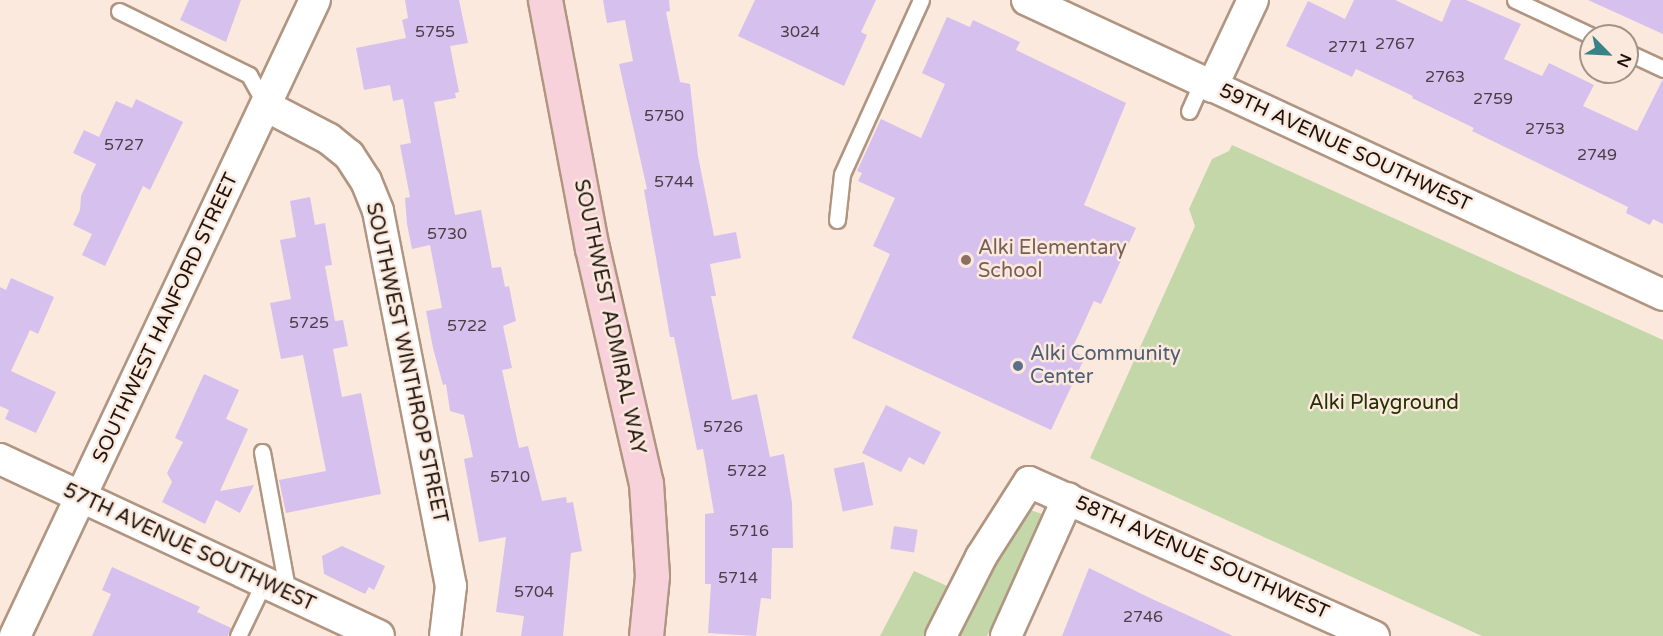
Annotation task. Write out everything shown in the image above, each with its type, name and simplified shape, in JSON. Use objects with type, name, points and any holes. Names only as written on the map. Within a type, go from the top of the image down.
[{"type":"main road","name":"SOUTHWEST ADMIRAL WAY","points":[[545,0],[592,248],[646,483],[652,576],[646,636]]},
{"type":"street","name":"SOUTHWEST HANFORD STREET","points":[[15,636],[315,0]]},
{"type":"street","name":"59TH AVENUE SOUTHWEST","points":[[1028,0],[1663,295]]},
{"type":"street","points":[[1207,85],[1253,0]]},
{"type":"street","name":"SOUTHWEST WINTHROP STREET","points":[[266,106],[329,138],[349,155],[366,181],[378,211],[451,586],[445,636]]},
{"type":"street","name":"57TH AVENUE SOUTHWEST","points":[[0,459],[379,636]]},
{"type":"street","name":"58TH AVENUE SOUTHWEST","points":[[941,636],[961,593],[1029,482],[1374,636]]},
{"type":"street","points":[[1005,636],[1068,498]]},
{"type":"lane","points":[[837,220],[842,174],[921,0]]},
{"type":"lane","points":[[1515,0],[1579,30]]},
{"type":"lane","points":[[119,11],[249,75],[266,106]]},
{"type":"lane","points":[[1639,58],[1663,69]]},
{"type":"lane","points":[[1189,111],[1207,85]]},
{"type":"lane","points":[[238,636],[276,588],[262,452]]},
{"type":"green space","name":"Alki Playground","points":[[1232,145],[1663,340],[1663,636],[1482,636],[1090,458],[1195,226],[1189,209],[1212,159],[1229,151]]},
{"type":"green space","points":[[1024,508],[1042,514],[987,636],[880,636],[914,571],[967,595]]},
{"type":"building","points":[[189,0],[241,0],[226,42],[180,20]]},
{"type":"building","points":[[405,0],[459,0],[468,43],[450,46],[459,92],[455,93],[456,98],[434,102],[455,215],[481,210],[492,268],[501,267],[505,287],[509,286],[516,321],[503,326],[512,368],[502,370],[519,448],[528,446],[542,501],[566,497],[567,503],[573,502],[582,551],[571,553],[563,636],[521,636],[524,616],[496,612],[506,537],[479,542],[464,459],[473,457],[464,415],[450,411],[446,384],[443,385],[433,348],[426,311],[442,308],[430,245],[412,249],[407,224],[405,198],[410,197],[400,145],[411,143],[403,99],[393,101],[390,85],[364,90],[356,48],[406,38],[402,20],[408,18]]},
{"type":"building","points":[[603,0],[669,0],[670,11],[666,12],[680,82],[690,84],[698,156],[714,236],[736,232],[741,258],[710,264],[716,296],[711,296],[732,400],[757,394],[770,457],[784,454],[792,503],[793,548],[772,548],[771,599],[761,598],[756,636],[708,633],[711,584],[705,584],[705,514],[714,513],[703,449],[697,450],[674,337],[670,337],[644,190],[647,189],[619,64],[633,61],[625,20],[607,23]]},
{"type":"building","points":[[755,0],[876,0],[861,32],[867,35],[844,86],[738,36]]},
{"type":"building","points":[[1354,0],[1395,0],[1442,22],[1451,0],[1466,0],[1521,24],[1504,59],[1542,76],[1549,63],[1579,78],[1579,84],[1594,85],[1583,106],[1637,131],[1663,79],[1663,224],[1653,219],[1650,225],[1626,213],[1628,207],[1472,131],[1474,128],[1356,69],[1352,77],[1286,46],[1308,1],[1345,19]]},
{"type":"building","points":[[1588,0],[1663,0],[1663,34]]},
{"type":"building","points":[[947,17],[970,27],[973,20],[1020,42],[1016,50],[1126,103],[1084,205],[1136,228],[1101,304],[1094,301],[1071,351],[1085,357],[1051,430],[852,338],[890,254],[873,246],[895,198],[858,181],[862,173],[857,171],[881,119],[921,138],[945,84],[922,73]]},
{"type":"building","points":[[136,99],[183,122],[150,190],[143,186],[105,266],[82,255],[92,234],[73,225],[80,210],[81,196],[96,164],[73,153],[84,130],[99,137],[116,101],[132,108]]},
{"type":"building","points":[[310,197],[315,225],[325,223],[332,265],[325,266],[335,321],[343,320],[348,346],[333,349],[342,397],[361,393],[381,494],[286,513],[279,480],[326,471],[303,355],[281,359],[270,303],[291,299],[280,240],[296,237],[290,201]]},
{"type":"building","points":[[11,278],[54,297],[38,334],[30,330],[11,371],[56,392],[36,433],[5,419],[9,410],[0,406],[0,287],[6,290]]},
{"type":"building","points":[[204,374],[239,390],[226,419],[248,429],[220,491],[254,485],[240,513],[216,500],[205,524],[162,502],[172,482],[167,473],[183,442],[175,438]]},
{"type":"building","points":[[886,405],[941,432],[924,465],[909,457],[901,472],[862,453]]},
{"type":"building","points":[[864,462],[873,505],[843,511],[834,468]]},
{"type":"building","points":[[894,526],[918,530],[914,552],[890,549]]},
{"type":"building","points":[[342,546],[385,566],[374,590],[369,587],[365,594],[324,574],[322,556]]},
{"type":"building","points":[[112,567],[200,607],[197,612],[231,628],[228,636],[92,636],[111,594],[102,590]]},
{"type":"building","points":[[1089,568],[1150,598],[1233,636],[1062,636]]},
{"type":"place","name":"Alki Elementary School","points":[[966,260]]},
{"type":"place","name":"Alki Community Center","points":[[1018,366]]}]
